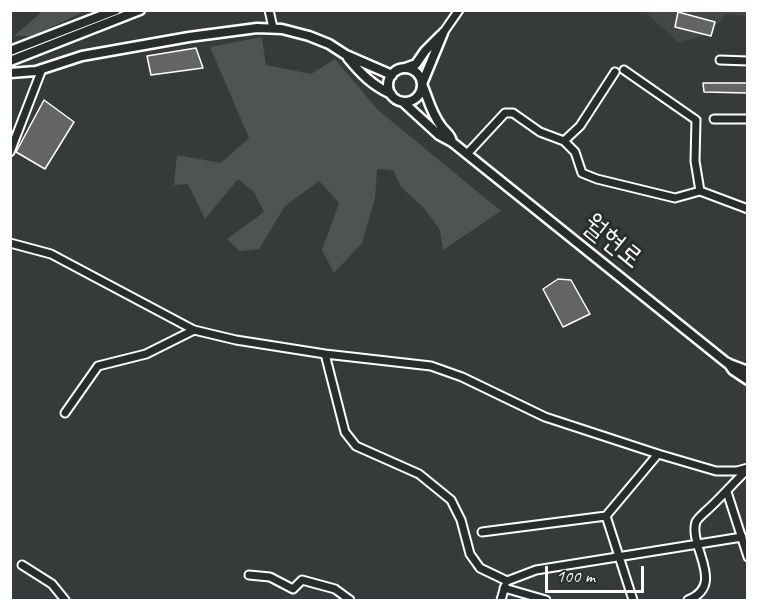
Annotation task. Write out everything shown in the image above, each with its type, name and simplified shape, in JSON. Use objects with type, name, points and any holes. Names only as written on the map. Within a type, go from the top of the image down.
[{"type":"main road","points":[[10,51],[116,10]]},
{"type":"main road","points":[[10,61],[140,10]]},
{"type":"main road","points":[[10,73],[42,69],[82,56],[189,37],[246,29],[282,28],[329,44],[346,55],[392,75]]},
{"type":"main road","points":[[346,55],[363,76],[378,88],[403,102],[417,98],[443,33]]},
{"type":"main road","points":[[391,94],[388,84],[392,75],[416,64],[443,33]]},
{"type":"main road","points":[[401,69],[417,74],[432,110],[441,126],[451,136],[452,142]]},
{"type":"main road","name":"월현로","points":[[403,102],[439,135],[452,142],[727,363],[747,371]]},
{"type":"main road","points":[[727,363],[747,365]]},
{"type":"main road","points":[[727,363],[747,380]]},
{"type":"street","points":[[269,10],[273,28]]},
{"type":"street","points":[[443,33],[459,10]]},
{"type":"street","points":[[720,60],[747,60]]},
{"type":"street","points":[[10,152],[42,69]]},
{"type":"street","points":[[624,70],[696,120],[695,161],[700,191]]},
{"type":"street","points":[[564,141],[580,126],[615,72]]},
{"type":"street","points":[[467,154],[505,113],[513,113],[540,132],[564,141],[575,152],[582,173],[597,179],[675,198],[700,191],[747,210]]},
{"type":"street","points":[[714,119],[747,119]]},
{"type":"street","points":[[10,243],[51,254],[194,330],[236,340],[325,354],[431,366],[462,377],[545,417],[658,454],[717,471],[747,469]]},
{"type":"street","points":[[65,413],[98,366],[146,354],[194,330]]},
{"type":"street","points":[[325,354],[345,432],[356,446],[419,474],[451,500],[461,520],[470,554],[480,568],[505,585],[546,600]]},
{"type":"street","points":[[482,532],[606,516],[658,454]]},
{"type":"street","points":[[688,600],[695,598],[703,588],[706,571],[695,531],[697,520],[727,492],[747,469]]},
{"type":"street","points":[[727,492],[747,557]]},
{"type":"street","points":[[606,516],[633,600]]},
{"type":"street","points":[[501,600],[505,585],[536,570],[742,537]]},
{"type":"street","points":[[22,565],[52,584],[65,600]]},
{"type":"street","points":[[249,575],[270,577],[293,589],[302,580],[335,589],[350,600]]},
{"type":"shaded area","points":[[44,10],[85,11],[33,36],[14,36]]},
{"type":"shaded area","points":[[644,11],[747,11],[747,16],[725,14],[720,22],[700,37],[678,42]]},
{"type":"shaded area","points":[[262,37],[266,65],[311,74],[335,59],[378,110],[501,211],[443,250],[440,230],[424,208],[401,187],[393,170],[377,169],[375,198],[362,243],[334,273],[322,250],[339,203],[319,181],[285,206],[259,249],[240,251],[227,239],[264,212],[254,192],[238,179],[205,219],[188,184],[174,185],[177,155],[221,163],[249,138],[210,47]]},
{"type":"building","points":[[678,12],[715,22],[711,36],[675,27]]},
{"type":"building","points":[[196,48],[203,68],[151,75],[147,56]]},
{"type":"building","points":[[703,83],[747,83],[747,93],[704,92]]},
{"type":"building","points":[[44,100],[74,122],[45,169],[16,152]]},
{"type":"building","points":[[558,279],[571,280],[590,314],[563,327],[543,289]]}]
